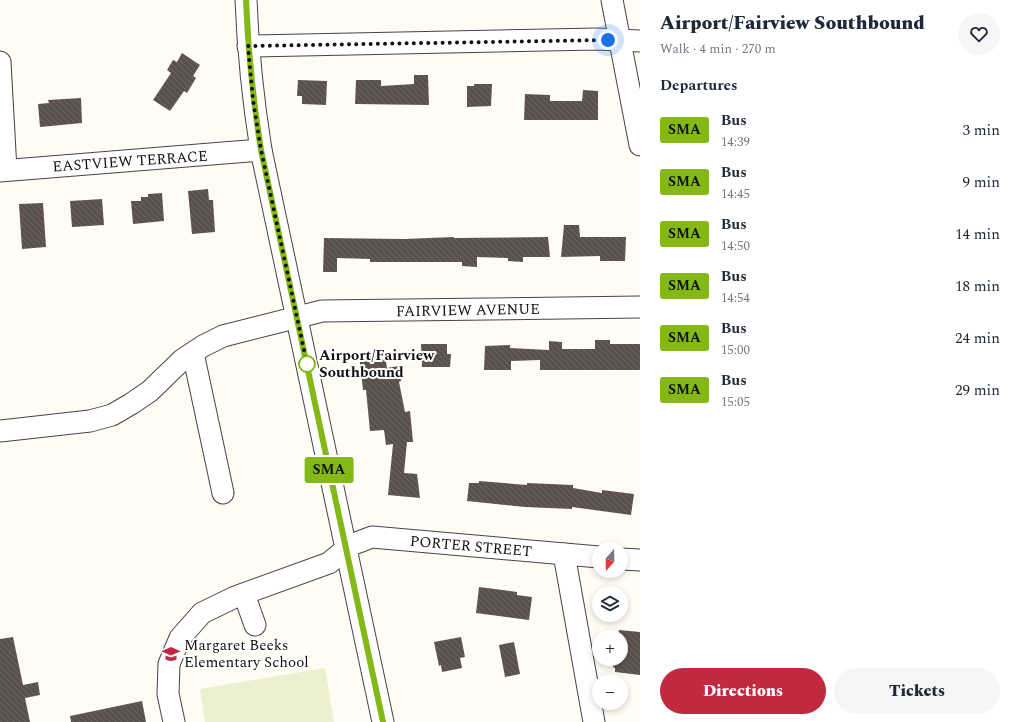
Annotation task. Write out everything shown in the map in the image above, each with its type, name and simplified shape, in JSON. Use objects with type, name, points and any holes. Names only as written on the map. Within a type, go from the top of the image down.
[{"type":"street","points":[[246,0],[248,46],[253,100],[261,150],[383,722]]},
{"type":"street","points":[[612,0],[640,145]]},
{"type":"street","points":[[248,46],[597,39],[620,41],[640,40]]},
{"type":"street","points":[[0,62],[3,170]]},
{"type":"street","name":"EASTVIEW TERRACE","points":[[3,170],[261,150]]},
{"type":"street","name":"FAIRVIEW AVENUE","points":[[0,431],[90,421],[112,415],[150,391],[182,360],[223,336],[322,312],[640,307]]},
{"type":"street","points":[[192,353],[223,493]]},
{"type":"street","name":"PORTER STREET","points":[[174,722],[168,694],[169,664],[180,638],[202,613],[244,594],[329,563],[359,541],[372,538],[592,556]]},
{"type":"street","points":[[564,554],[594,722]]},
{"type":"street","points":[[628,559],[640,560]]},
{"type":"street","points":[[244,594],[256,625]]},
{"type":"green space","points":[[325,668],[334,722],[205,722],[200,689]]},
{"type":"building","points":[[182,53],[200,65],[193,76],[196,78],[187,93],[184,91],[170,111],[153,100],[171,73],[167,70],[173,60],[177,62]]},
{"type":"building","points":[[414,75],[428,75],[429,105],[355,104],[356,80],[381,80],[381,86],[414,84]]},
{"type":"building","points":[[298,80],[327,81],[326,105],[302,104],[302,96],[297,96]]},
{"type":"building","points":[[474,84],[492,84],[491,106],[467,107],[467,86],[474,86]]},
{"type":"building","points":[[583,90],[598,91],[598,120],[524,120],[525,94],[550,95],[550,101],[582,101]]},
{"type":"building","points":[[81,98],[82,123],[40,127],[38,104],[49,103],[48,100]]},
{"type":"building","points":[[208,189],[209,200],[213,200],[215,232],[192,234],[188,191]]},
{"type":"building","points":[[162,193],[164,221],[133,224],[131,201],[141,201],[141,197],[148,197],[148,194]]},
{"type":"building","points":[[102,199],[104,225],[72,227],[70,201]]},
{"type":"building","points":[[43,203],[46,247],[22,249],[19,204]]},
{"type":"building","points":[[564,225],[579,225],[580,237],[626,237],[625,261],[600,261],[600,256],[561,257]]},
{"type":"building","points":[[454,237],[548,237],[550,257],[523,257],[523,262],[508,261],[508,258],[477,257],[477,267],[462,266],[462,262],[370,262],[370,259],[337,258],[337,272],[323,272],[324,238],[404,239]]},
{"type":"building","points":[[595,340],[610,340],[610,344],[640,344],[640,370],[540,370],[540,360],[511,361],[511,370],[484,370],[485,346],[510,345],[510,348],[549,350],[549,341],[562,342],[562,349],[595,349]]},
{"type":"building","points":[[421,344],[447,344],[447,354],[451,354],[450,367],[422,367]]},
{"type":"building","points":[[384,350],[387,368],[399,366],[401,381],[399,382],[405,412],[410,411],[413,442],[407,442],[404,473],[417,474],[420,498],[388,495],[393,444],[386,445],[384,430],[370,431],[366,390],[363,390],[359,354]]},
{"type":"building","points":[[479,481],[527,485],[527,483],[573,485],[573,488],[602,493],[602,490],[634,494],[631,515],[572,507],[572,509],[525,507],[467,501],[469,483],[479,483]]},
{"type":"building","points":[[479,587],[517,592],[517,595],[532,597],[529,620],[476,613]]},
{"type":"building","points":[[628,631],[640,632],[640,675],[615,672],[615,668],[613,667],[628,666]]},
{"type":"building","points":[[13,637],[23,685],[38,682],[40,695],[25,698],[30,722],[0,722],[0,639]]},
{"type":"building","points":[[461,637],[465,657],[460,658],[462,668],[442,672],[441,665],[439,666],[434,642]]},
{"type":"building","points":[[514,642],[520,674],[505,677],[499,645]]},
{"type":"building","points":[[142,701],[146,722],[71,722],[70,716]]},
{"type":"bus line","name":"SMA","points":[[246,0],[248,46],[253,100],[261,150],[383,722]]},
{"type":"place","name":"Airport/Fairview Southbound","points":[[307,364]]},
{"type":"place","name":"Margaret Beeks Elementary School","points":[[171,654]]},
{"type":"route","points":[[307,364],[261,150],[253,100],[248,46],[608,40]]}]
